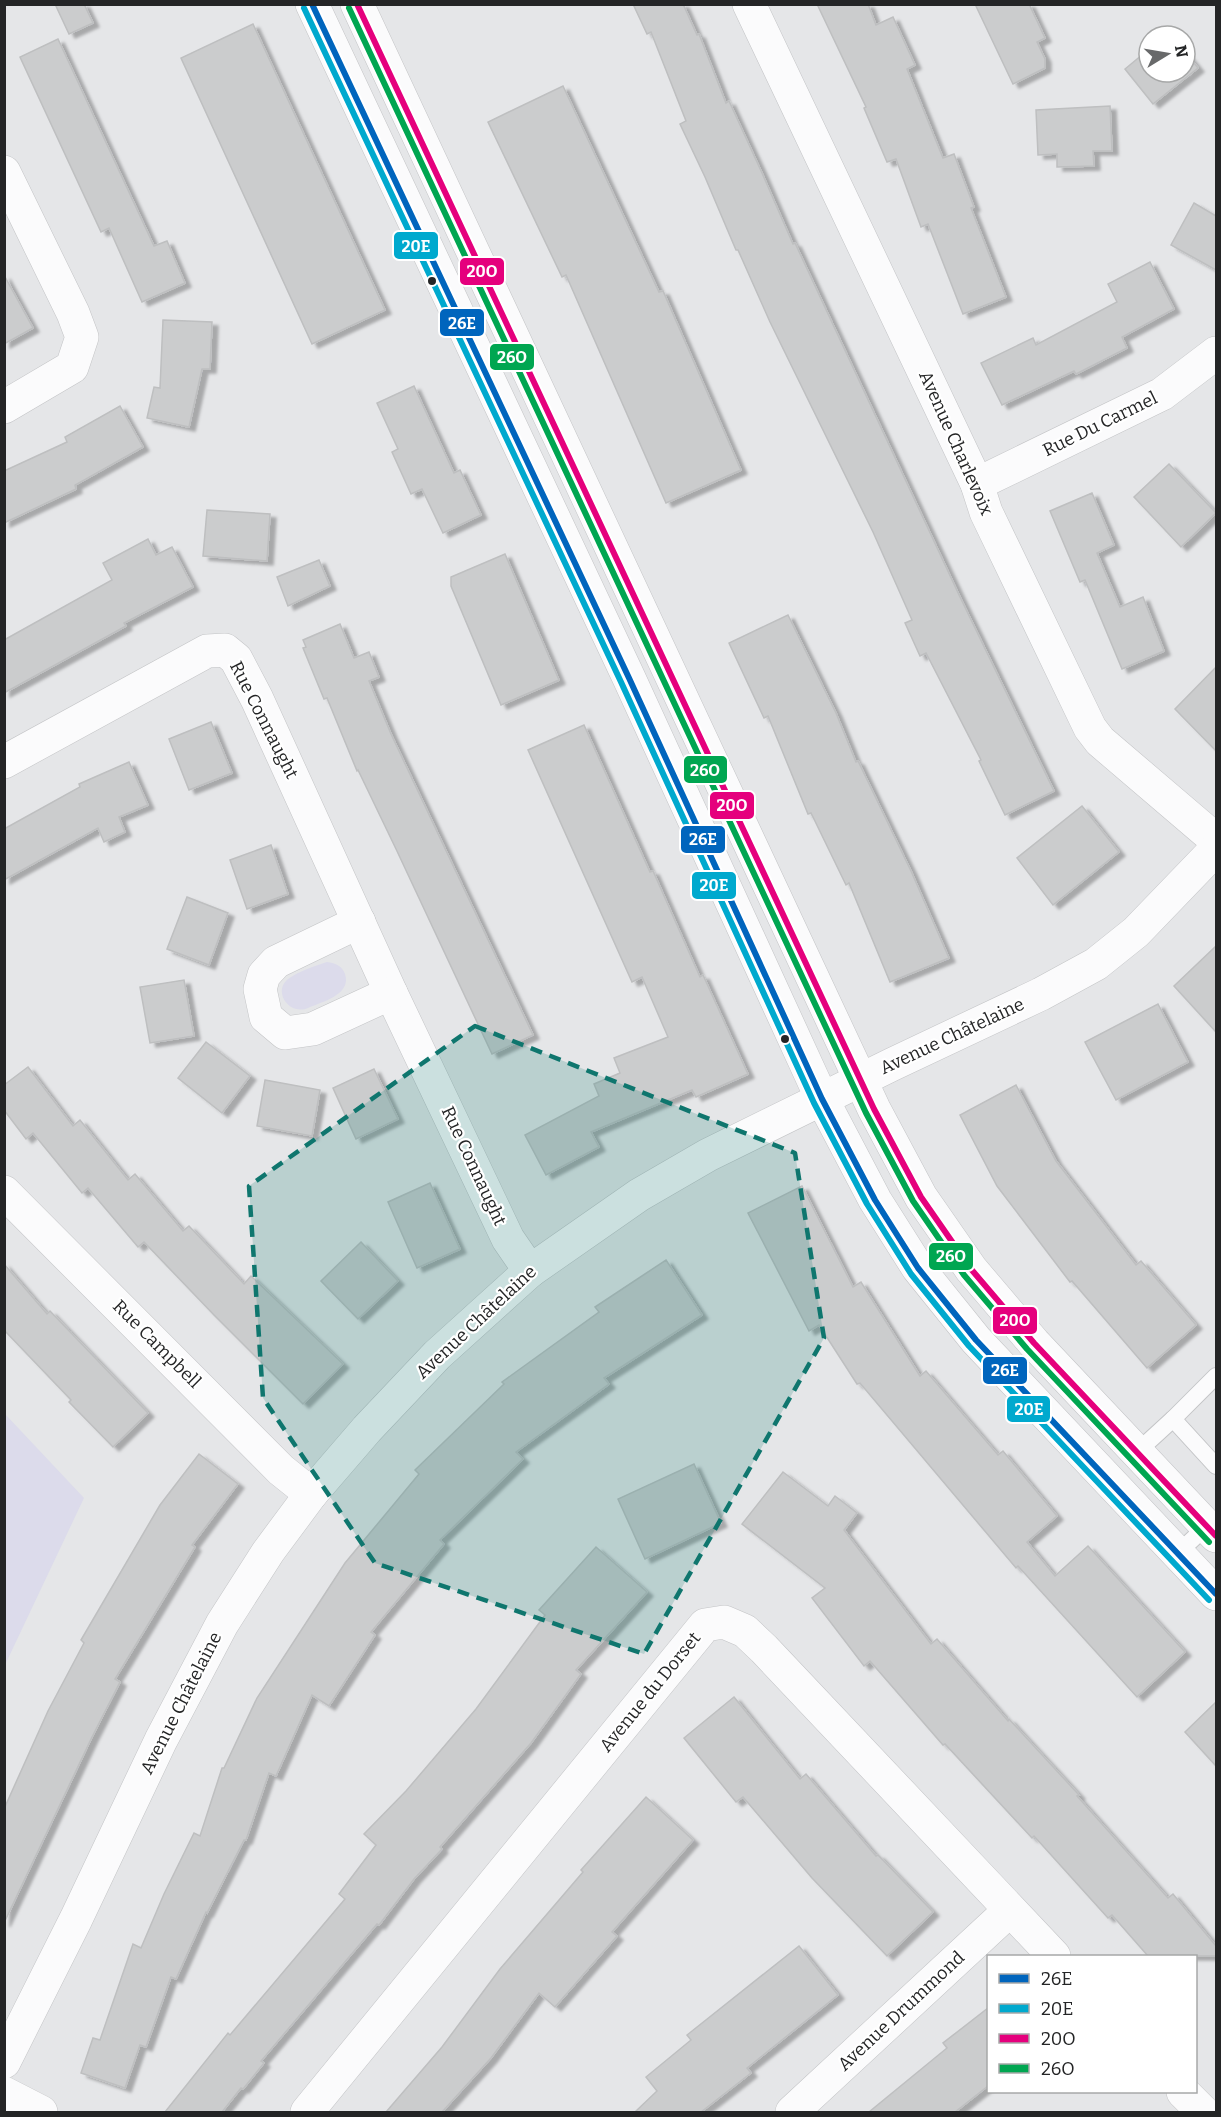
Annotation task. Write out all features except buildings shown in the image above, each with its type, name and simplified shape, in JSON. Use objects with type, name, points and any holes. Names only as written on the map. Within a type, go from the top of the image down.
[{"type":"street","points":[[312,4],[624,668],[822,1099],[880,1208],[918,1268],[976,1340],[1216,1594]]},
{"type":"street","points":[[357,4],[882,1126],[921,1197],[971,1269],[1035,1343],[1137,1452],[1213,1526]]},
{"type":"street","name":"Avenue Charlevoix","points":[[749,4],[977,484],[986,512],[1089,728],[1100,741],[1216,840]]},
{"type":"street","points":[[4,172],[73,313],[81,337],[72,367],[4,407]]},
{"type":"street","name":"Rue Du Carmel","points":[[977,484],[1162,394],[1216,353]]},
{"type":"street","name":"Rue Connaught","points":[[4,762],[207,651],[225,650],[237,659],[391,993],[508,1239],[530,1271]]},
{"type":"street","name":"Avenue Châtelaine","points":[[4,2062],[76,1919],[161,1740],[222,1624],[268,1552],[311,1494],[437,1355],[530,1271],[658,1184],[708,1155],[1041,994],[1096,964],[1148,920],[1216,849]]},
{"type":"street","points":[[359,922],[276,962],[264,975],[260,989],[266,1017],[285,1033],[313,1029],[391,993]]},
{"type":"street","name":"Rue Campbell","points":[[4,1192],[281,1470],[311,1494]]},
{"type":"street","name":"Avenue du Dorset","points":[[308,2112],[705,1625],[724,1622],[745,1631],[1053,1955]]},
{"type":"street","name":"Avenue Drummond","points":[[792,2112],[1010,1910]]},
{"type":"street","points":[[4,2093],[41,2112]]},
{"type":"street","points":[[1185,2093],[1203,2112]]},
{"type":"lane","points":[[1137,1452],[1216,1376]]},
{"type":"lane","points":[[1173,1419],[1216,1464]]},
{"type":"lane","points":[[1178,1553],[1213,1526]]},
{"type":"highlighted area","points":[[475,1026],[795,1153],[824,1338],[644,1654],[375,1563],[263,1398],[249,1186]]},
{"type":"shaded area","points":[[327,962],[338,965],[345,974],[346,981],[340,992],[334,997],[301,1010],[290,1006],[285,1001],[282,990],[288,979]]},
{"type":"shaded area","points":[[5,1414],[84,1498],[5,1665]]},
{"type":"transit line","name":"26E","points":[[312,4],[629,678],[822,1099],[875,1200],[918,1268],[976,1340],[1216,1594]]},
{"type":"transit line","name":"20O","points":[[357,4],[874,1109],[921,1197],[971,1269],[1034,1343],[1216,1536]]},
{"type":"transit line","name":"20E","points":[[304,8],[621,682],[814,1103],[867,1204],[911,1274],[969,1346],[1209,1600]]},
{"type":"transit line","name":"26O","points":[[349,8],[866,1113],[913,1201],[964,1275],[1027,1349],[1209,1542]]}]
